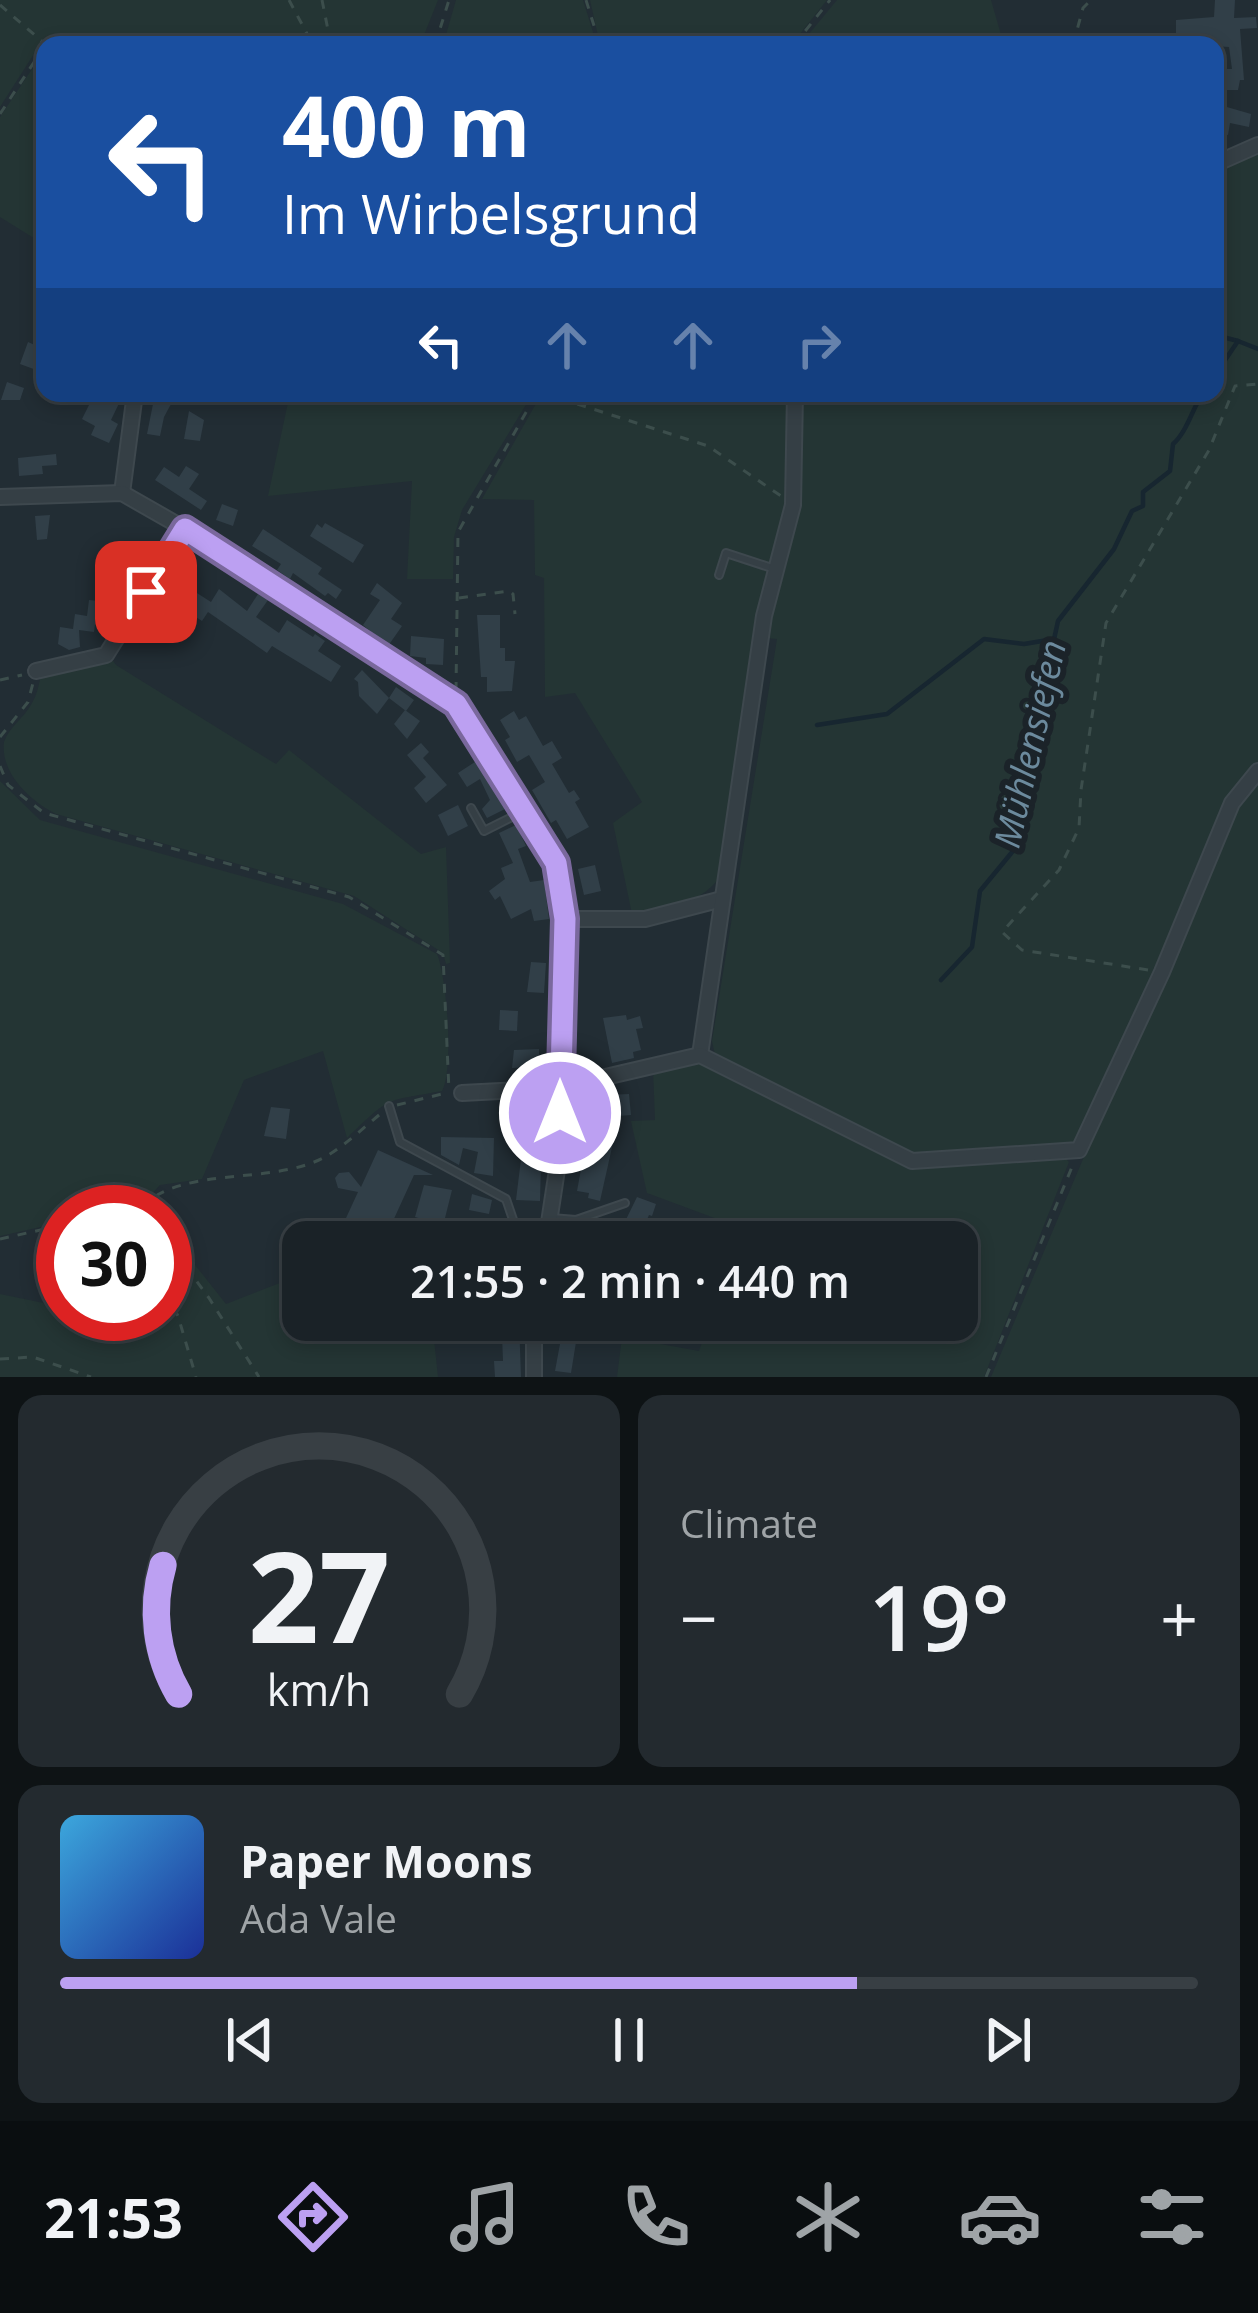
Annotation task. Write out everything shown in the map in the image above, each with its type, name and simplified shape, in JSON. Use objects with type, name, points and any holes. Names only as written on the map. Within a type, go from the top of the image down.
[{"type":"street","points":[[1224,160],[1258,145]]},
{"type":"street","points":[[122,493],[134,402]]},
{"type":"street","points":[[700,1055],[764,616],[793,505],[795,402]]},
{"type":"street","points":[[0,497],[122,493],[456,704],[556,863],[565,919],[558,1088],[562,1137],[550,1221]]},
{"type":"street","points":[[36,671],[106,655],[185,529]]},
{"type":"street","points":[[456,1093],[558,1088],[700,1055],[912,1160],[1079,1150],[1162,972],[1232,803],[1258,771]]},
{"type":"street","points":[[565,919],[645,919],[722,899]]},
{"type":"street","points":[[534,1341],[534,1377]]},
{"type":"lane","points":[[718,575],[726,553],[778,570]]},
{"type":"lane","points":[[471,808],[484,831],[523,811]]},
{"type":"lane","points":[[389,1106],[400,1142],[506,1199],[514,1221]]},
{"type":"lane","points":[[550,1218],[576,1220],[625,1203]]},
{"type":"path","points":[[289,0],[308,36]]},
{"type":"path","points":[[322,0],[329,36]]},
{"type":"path","points":[[438,36],[449,0]]},
{"type":"path","points":[[586,0],[597,36]]},
{"type":"path","points":[[801,36],[830,0]]},
{"type":"path","points":[[1075,36],[1090,0]]},
{"type":"path","points":[[0,5],[37,36]]},
{"type":"path","points":[[0,114],[36,59]]},
{"type":"path","points":[[1162,972],[1022,950],[1002,932],[1060,870],[1079,828],[1106,623],[1209,449],[1235,386],[1258,384]]},
{"type":"path","points":[[456,704],[458,532],[535,402]]},
{"type":"path","points":[[569,402],[708,446],[793,505]]},
{"type":"path","points":[[457,598],[509,591],[514,614]]},
{"type":"path","points":[[0,680],[36,671],[28,702],[0,736]]},
{"type":"path","points":[[0,766],[8,785],[44,813],[350,897],[442,955],[456,1093],[389,1106],[322,1159],[254,1175],[178,1185]]},
{"type":"path","points":[[986,1377],[1079,1150]]},
{"type":"path","points":[[0,1239],[36,1231]]},
{"type":"path","points":[[192,1275],[259,1377]]},
{"type":"path","points":[[185,1341],[196,1377]]},
{"type":"path","points":[[0,1359],[33,1357],[91,1377]]},
{"type":"shaded area","points":[[0,0],[438,0],[424,36],[36,36],[36,51],[0,107]]},
{"type":"shaded area","points":[[456,0],[583,0],[594,36],[446,36]]},
{"type":"shaded area","points":[[590,0],[827,0],[798,36],[598,36]]},
{"type":"shaded area","points":[[837,0],[991,0],[1001,36],[807,36]]},
{"type":"shaded area","points":[[36,63],[36,239],[0,217],[0,117]]},
{"type":"shaded area","points":[[1258,151],[1258,1377],[991,1377],[1094,1133],[1067,1146],[923,1157],[897,1149],[716,1059],[712,1041],[777,639],[766,638],[788,559],[799,493],[801,402],[1224,402],[1224,166]]},
{"type":"shaded area","points":[[288,402],[528,402],[462,510],[454,537],[453,579],[407,579],[412,481],[268,496]]},
{"type":"shaded area","points":[[537,402],[790,402],[788,507],[749,662],[723,873],[695,899],[671,909],[632,914],[613,823],[642,802],[575,693],[545,697],[544,578],[535,575],[534,500],[482,499]]},
{"type":"shaded area","points":[[111,658],[276,764],[289,750],[421,854],[446,847],[450,963],[446,964],[443,953],[354,896],[56,814],[28,794],[12,776],[4,742],[34,700],[41,675]]},
{"type":"shaded area","points":[[0,781],[40,820],[343,904],[437,954],[448,1024],[442,1091],[389,1103],[347,1138],[323,1051],[244,1080],[202,1179],[160,1185],[36,1185],[36,1228],[0,1236]]},
{"type":"shaded area","points":[[679,1062],[708,1064],[919,1165],[1066,1159],[1069,1162],[984,1377],[617,1377],[622,1341],[699,1351],[703,1341],[978,1341],[978,1221],[722,1221],[647,1193],[631,1121],[655,1120],[653,1069]]},
{"type":"shaded area","points":[[192,1261],[226,1304],[282,1282],[282,1341],[434,1341],[438,1377],[0,1377],[0,1294],[36,1301],[36,1341],[192,1341]]},
{"type":"building","points":[[1215,0],[1235,0],[1234,18],[1256,17],[1257,28],[1240,29],[1244,80],[1238,90],[1224,90],[1224,69],[1232,69],[1224,36],[1176,36],[1176,20],[1214,17]]},
{"type":"building","points":[[1224,106],[1251,114],[1249,127],[1230,123],[1228,135],[1224,134]]},
{"type":"building","points":[[28,342],[36,346],[36,370],[20,364]]},
{"type":"building","points":[[7,382],[24,388],[20,400],[1,400]]},
{"type":"building","points":[[90,402],[120,402],[111,420],[118,424],[109,443],[91,435],[95,426],[82,419]]},
{"type":"building","points":[[172,402],[160,436],[147,434],[153,404]]},
{"type":"building","points":[[189,411],[204,420],[200,441],[184,439]]},
{"type":"building","points":[[56,454],[57,465],[42,466],[43,474],[19,476],[18,458]]},
{"type":"building","points":[[186,466],[199,474],[189,489],[207,501],[201,510],[155,480],[164,467],[179,477]]},
{"type":"building","points":[[222,504],[238,510],[233,526],[216,520]]},
{"type":"building","points":[[50,515],[47,539],[37,540],[35,516]]},
{"type":"building","points":[[325,523],[364,545],[353,563],[310,536],[317,524],[322,528]]},
{"type":"building","points":[[263,529],[322,568],[318,574],[342,590],[336,599],[293,573],[290,579],[277,570],[281,564],[252,546]]},
{"type":"building","points":[[136,548],[147,553],[130,589],[105,578],[115,556],[129,563]]},
{"type":"building","points":[[377,583],[402,603],[391,619],[402,626],[388,646],[363,625],[380,600],[370,594]]},
{"type":"building","points":[[186,586],[211,602],[219,589],[247,611],[258,594],[268,600],[256,617],[279,633],[287,620],[315,634],[325,641],[318,651],[341,666],[331,682],[272,646],[267,653],[208,612],[202,621],[174,603]]},
{"type":"building","points":[[89,600],[108,602],[106,619],[96,617],[94,632],[79,630],[80,647],[69,650],[58,644],[60,627],[73,629],[75,614],[87,616]]},
{"type":"building","points":[[477,615],[500,615],[500,648],[505,648],[505,661],[515,661],[512,691],[487,692],[487,677],[481,677]]},
{"type":"building","points":[[411,636],[444,639],[443,665],[410,656]]},
{"type":"building","points":[[362,670],[389,698],[377,714],[359,696],[354,679]]},
{"type":"building","points":[[396,687],[414,700],[406,711],[389,698]]},
{"type":"building","points":[[405,710],[420,721],[407,739],[394,724]]},
{"type":"building","points":[[514,711],[519,720],[526,716],[543,746],[552,741],[562,758],[552,764],[569,793],[574,790],[580,799],[575,802],[589,827],[567,839],[556,820],[551,823],[532,790],[545,782],[529,755],[517,762],[505,740],[510,737],[500,720]]},
{"type":"building","points":[[421,743],[429,752],[423,758],[447,785],[426,803],[414,788],[426,777],[407,755]]},
{"type":"building","points":[[478,760],[507,808],[487,818],[482,809],[490,800],[480,779],[467,787],[458,773]]},
{"type":"building","points":[[458,805],[468,826],[448,836],[438,815]]},
{"type":"building","points":[[516,825],[526,846],[518,849],[530,882],[544,880],[549,919],[534,921],[531,909],[511,919],[500,896],[495,900],[489,891],[505,879],[501,868],[513,863],[499,833]]},
{"type":"building","points":[[595,865],[601,891],[584,895],[578,869]]},
{"type":"building","points":[[531,962],[546,963],[544,993],[527,992]]},
{"type":"building","points":[[500,1010],[518,1011],[517,1031],[499,1030]]},
{"type":"building","points":[[626,1015],[627,1020],[640,1016],[643,1028],[636,1029],[641,1050],[633,1052],[634,1058],[612,1063],[603,1018]]},
{"type":"building","points":[[539,1049],[539,1067],[512,1068],[514,1050]]},
{"type":"building","points":[[629,1094],[631,1115],[619,1116],[600,1201],[588,1198],[589,1193],[577,1191],[588,1131],[598,1133],[599,1125],[609,1126],[607,1095]]},
{"type":"building","points":[[541,1100],[545,1163],[541,1163],[540,1201],[516,1200],[522,1151],[517,1112],[524,1112],[524,1101]]},
{"type":"building","points":[[271,1107],[290,1109],[286,1139],[264,1136]]},
{"type":"building","points":[[441,1137],[494,1138],[493,1176],[474,1173],[478,1152],[463,1148],[459,1165],[441,1155]]},
{"type":"building","points":[[378,1150],[433,1175],[414,1175],[393,1221],[345,1221],[358,1192],[338,1188],[335,1178],[349,1172],[361,1187]]},
{"type":"building","points":[[424,1185],[452,1190],[444,1221],[415,1217]]},
{"type":"building","points":[[472,1194],[492,1200],[489,1214],[469,1210]]},
{"type":"building","points":[[637,1197],[656,1204],[646,1221],[625,1221]]},
{"type":"building","points":[[502,1341],[520,1341],[521,1377],[495,1377],[494,1361],[503,1361]]},
{"type":"building","points":[[561,1341],[576,1341],[571,1373],[555,1371]]},
{"type":"waterway","points":[[1224,337],[1238,341]]},
{"type":"waterway","name":"Mühlensiefen","points":[[1224,362],[1238,341],[1258,349]]},
{"type":"waterway","name":"Mühlensiefen","points":[[941,980],[972,947],[980,891],[1013,851],[1019,801],[1058,621],[1114,549],[1132,511],[1143,506],[1143,492],[1170,471],[1173,444],[1198,402]]},
{"type":"waterway","points":[[817,725],[887,714],[984,639],[1024,644],[1054,639]]},
{"type":"route","points":[[146,592],[185,529],[456,704],[556,863],[565,919],[560,1113]]}]
